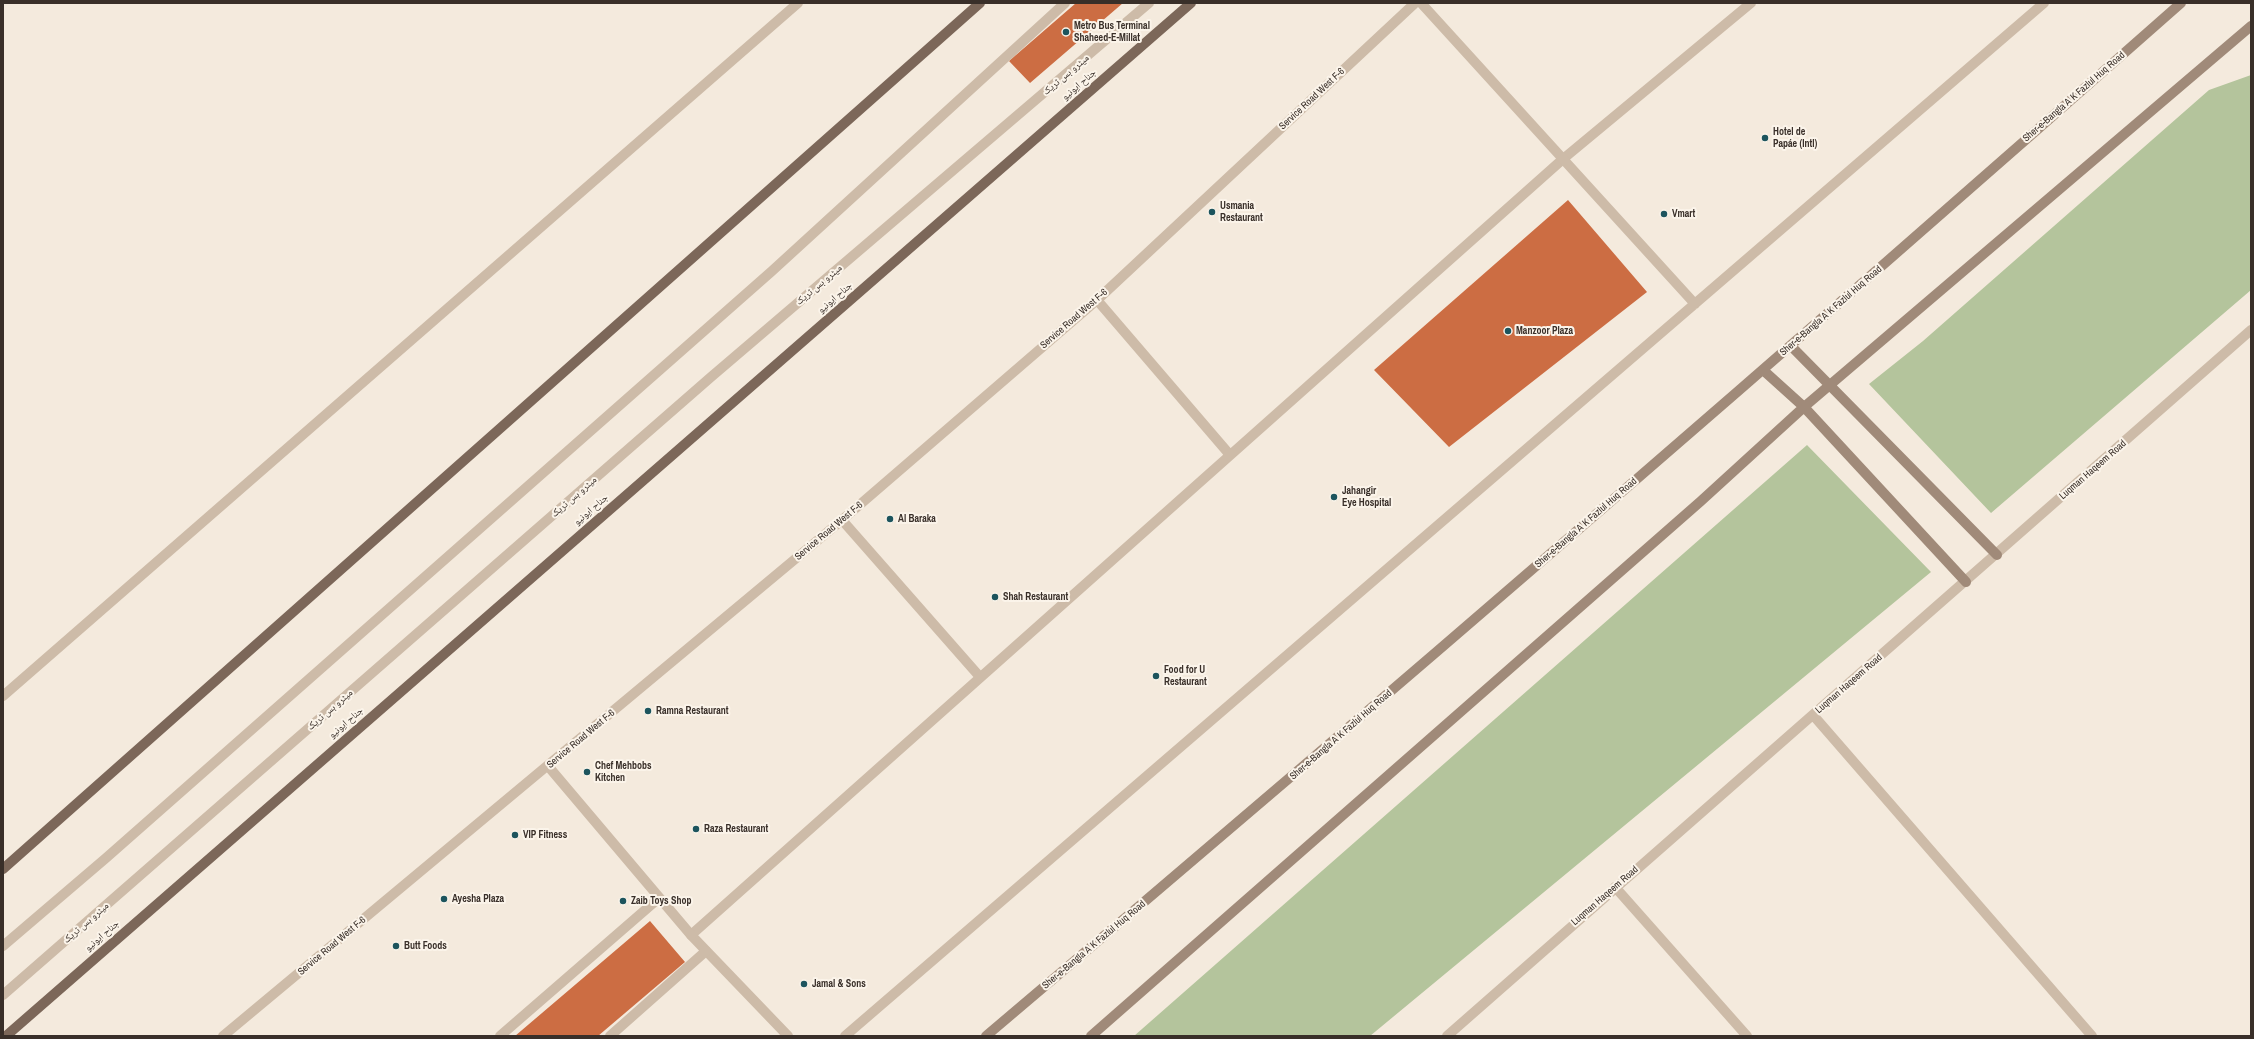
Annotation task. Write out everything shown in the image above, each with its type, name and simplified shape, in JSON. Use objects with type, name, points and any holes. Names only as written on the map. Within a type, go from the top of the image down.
[{"type":"main road","points":[[3,869],[980,3]]},
{"type":"main road","name":"جناح ایونیو","points":[[6,1036],[1191,3]]},
{"type":"main road","name":"Sher-e-Bangla A K Fazlul Huq Road","points":[[986,1036],[1281,787],[1791,346],[2181,3]]},
{"type":"main road","points":[[1091,1036],[1689,512],[1830,384],[2251,26]]},
{"type":"main road","points":[[1791,346],[1997,555]]},
{"type":"main road","points":[[1763,370],[1804,408],[1966,582]]},
{"type":"street","points":[[3,696],[798,3]]},
{"type":"street","points":[[3,946],[106,858],[772,271],[1065,3]]},
{"type":"street","name":"میٹرو بس ٹریک","points":[[3,995],[711,377],[1149,3]]},
{"type":"street","name":"Service Road West F-6","points":[[226,1035],[842,520],[1097,300],[1415,3]]},
{"type":"street","points":[[1421,3],[1695,304]]},
{"type":"street","points":[[691,935],[1563,159],[1751,3]]},
{"type":"street","points":[[845,1036],[2044,3]]},
{"type":"street","points":[[1097,300],[1230,455]]},
{"type":"street","name":"Luqman Haqeem Road","points":[[1447,1036],[1615,887],[1997,555],[2251,330]]},
{"type":"street","points":[[842,520],[980,678]]},
{"type":"street","points":[[1813,715],[2092,1036]]},
{"type":"street","points":[[548,766],[691,935],[788,1036]]},
{"type":"street","points":[[1615,887],[1747,1036]]},
{"type":"street","points":[[500,1036],[659,898]]},
{"type":"street","points":[[610,1036],[706,951]]},
{"type":"green space","points":[[2251,75],[2251,290],[1991,513],[1869,384],[1923,341],[2209,90]]},
{"type":"green space","points":[[1807,445],[1931,572],[1370,1036],[1134,1036]]},
{"type":"building","name":"Metro Bus Terminal Shaheed-E-Millat","points":[[1076,3],[1123,3],[1030,83],[1009,61]]},
{"type":"building","name":"Manzoor Plaza","points":[[1568,200],[1647,292],[1449,447],[1374,370]]},
{"type":"building","points":[[650,921],[685,962],[598,1036],[515,1036]]},
{"type":"place","name":"Metro Bus Terminal Shaheed-E-Millat","points":[[1066,32]]},
{"type":"place","name":"Hotel de Papáe (Intl)","points":[[1765,138]]},
{"type":"place","name":"Usmania Restaurant","points":[[1212,212]]},
{"type":"place","name":"Vmart","points":[[1664,214]]},
{"type":"place","name":"Manzoor Plaza","points":[[1508,331]]},
{"type":"place","name":"Jahangir Eye Hospital","points":[[1334,497]]},
{"type":"place","name":"Al Baraka","points":[[890,519]]},
{"type":"place","name":"Shah Restaurant","points":[[995,597]]},
{"type":"place","name":"Food for U Restaurant","points":[[1156,676]]},
{"type":"place","name":"Ramna Restaurant","points":[[648,711]]},
{"type":"place","name":"Chef Mehbobs Kitchen","points":[[587,772]]},
{"type":"place","name":"Raza Restaurant","points":[[696,829]]},
{"type":"place","name":"VIP Fitness","points":[[515,835]]},
{"type":"place","name":"Ayesha Plaza","points":[[444,899]]},
{"type":"place","name":"Zaib Toys Shop","points":[[623,901]]},
{"type":"place","name":"Butt Foods","points":[[396,946]]},
{"type":"place","name":"Jamal & Sons","points":[[804,984]]}]
